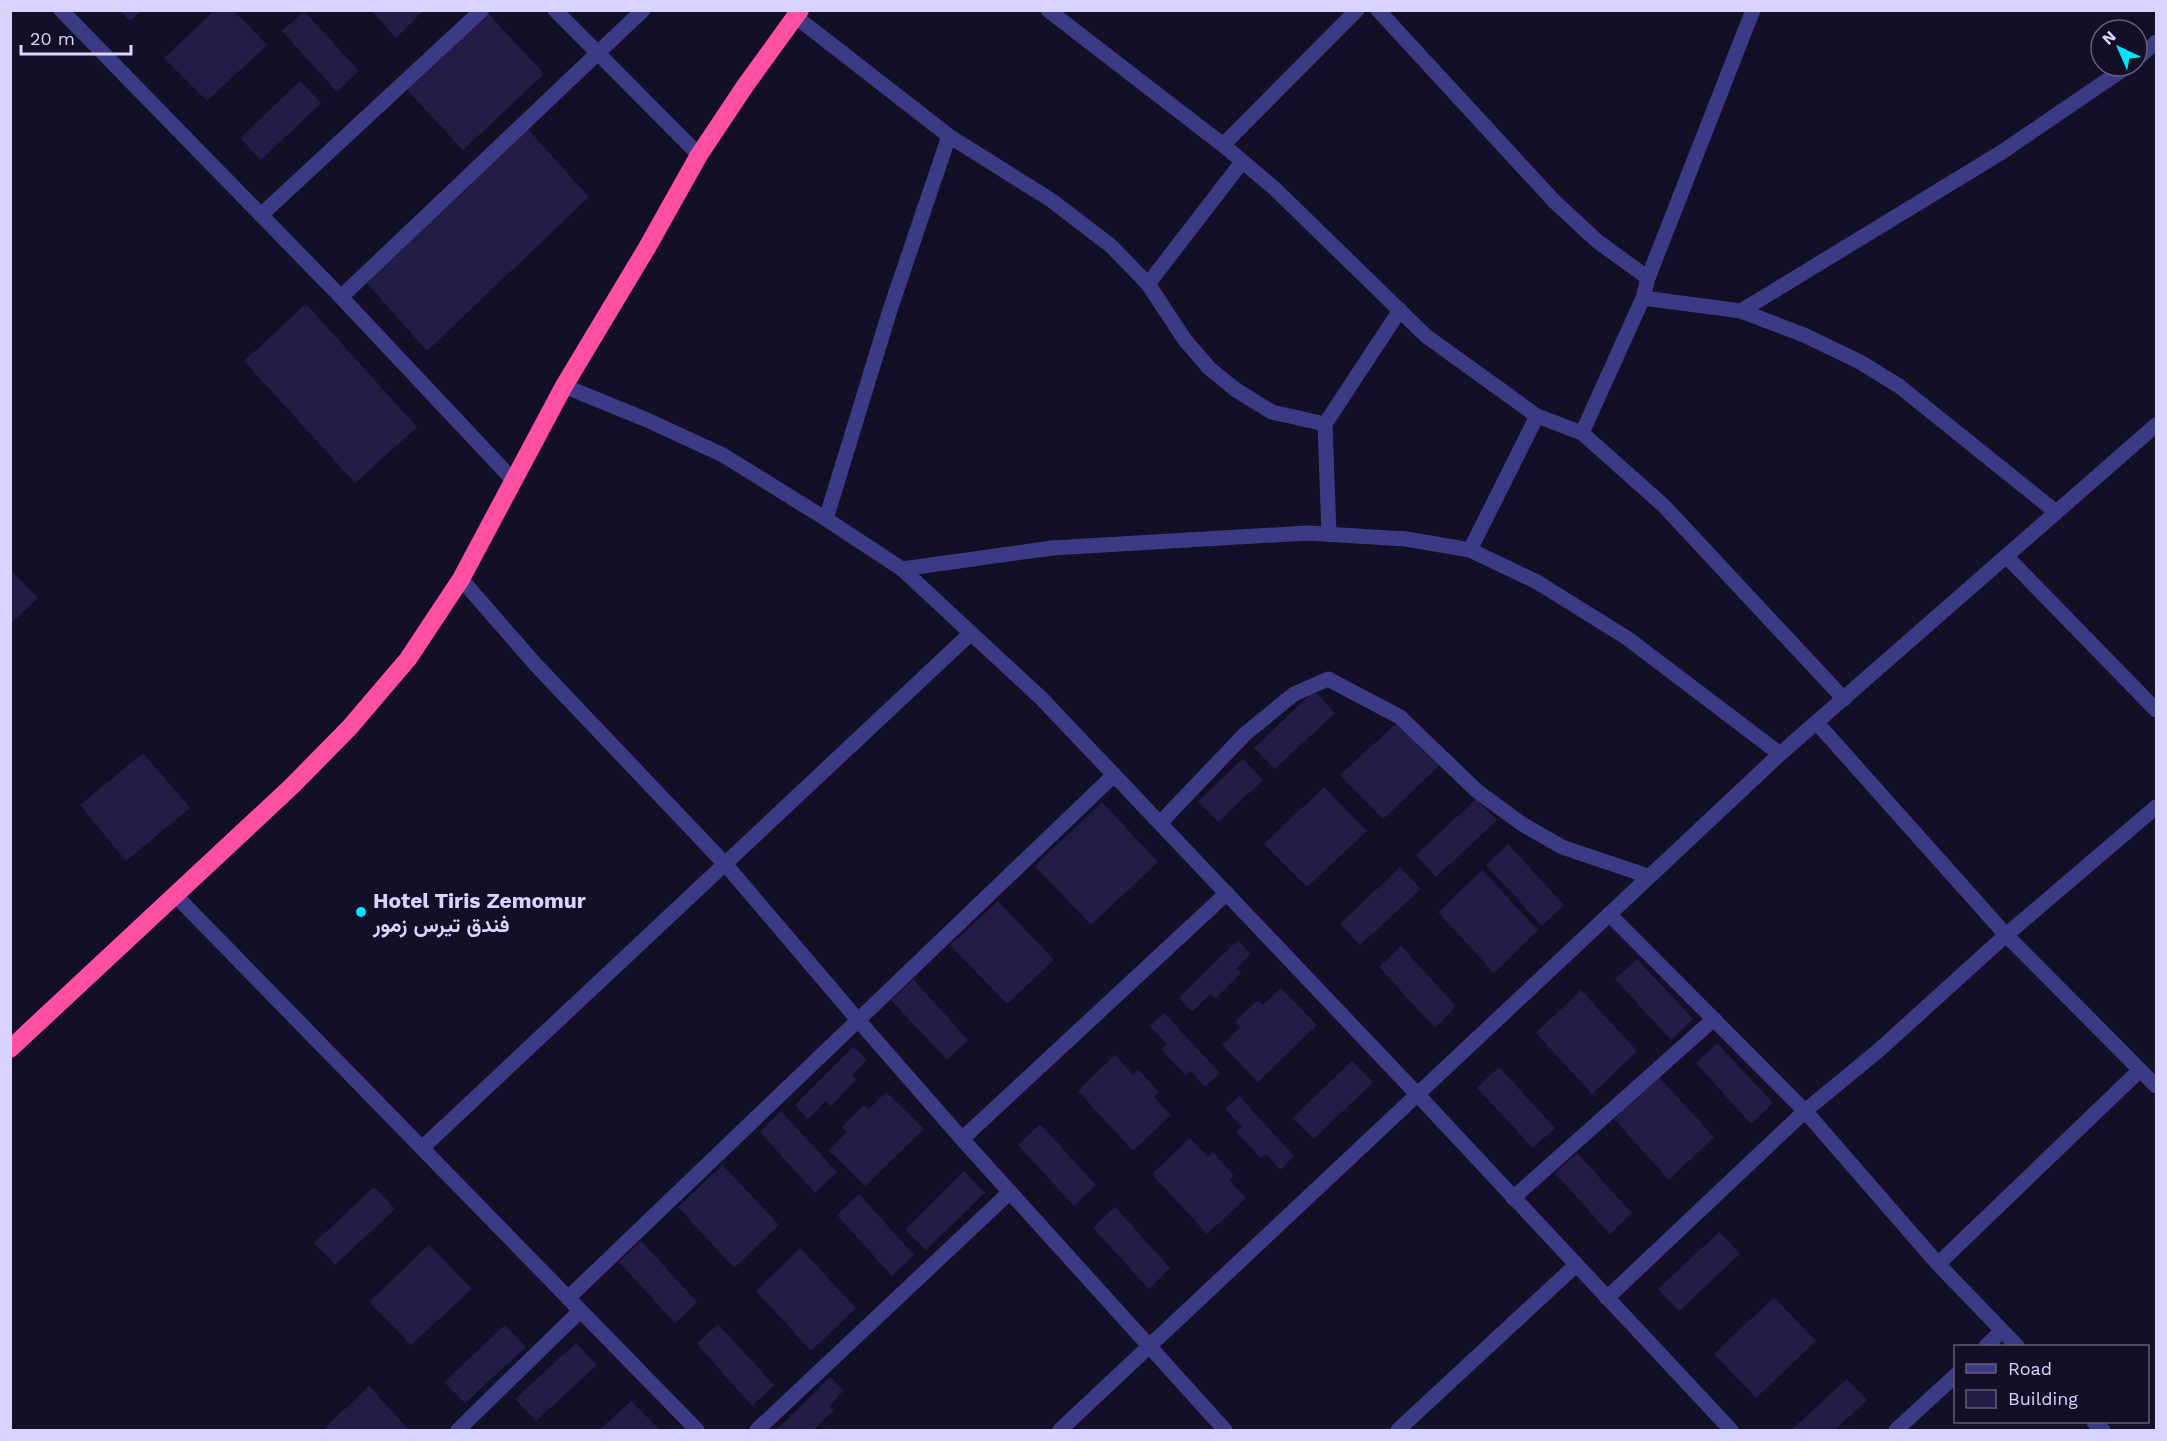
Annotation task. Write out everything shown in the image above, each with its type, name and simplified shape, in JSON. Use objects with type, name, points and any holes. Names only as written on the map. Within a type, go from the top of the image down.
[{"type":"highway","points":[[10,1049],[292,786],[350,727],[408,659],[461,579],[564,386],[648,246],[699,155],[745,86],[798,14]]},
{"type":"street","points":[[61,10],[341,297],[514,481]]},
{"type":"street","points":[[261,215],[482,10]]},
{"type":"street","points":[[555,10],[699,155]]},
{"type":"street","points":[[341,297],[643,10]]},
{"type":"street","points":[[1048,10],[1223,145],[1274,188],[1426,336],[1537,416],[1582,433],[1663,505],[1844,699]]},
{"type":"street","points":[[1223,145],[1357,10]]},
{"type":"street","points":[[1378,10],[1554,201],[1597,241],[1648,278]]},
{"type":"street","points":[[1582,433],[1643,298],[1648,278],[1753,10]]},
{"type":"street","points":[[798,14],[949,136],[1051,200],[1111,246],[1148,284],[1185,340],[1209,368],[1236,390],[1272,412],[1325,424]]},
{"type":"street","points":[[1741,311],[2002,152],[2110,78]]},
{"type":"street","points":[[826,519],[890,310],[949,136]]},
{"type":"street","points":[[1148,284],[1242,162]]},
{"type":"street","points":[[1643,298],[1741,311],[1804,335],[1860,362],[1899,386],[2056,512]]},
{"type":"street","points":[[1329,534],[1325,424],[1400,310]]},
{"type":"street","points":[[564,386],[647,420],[723,455],[902,569],[1041,698],[1731,1431]]},
{"type":"street","points":[[1470,550],[1537,416]]},
{"type":"street","points":[[1060,1431],[1780,754],[2157,425]]},
{"type":"street","points":[[902,569],[1063,547],[1297,533],[1406,539],[1470,550],[1537,582],[1627,638],[1780,754]]},
{"type":"street","points":[[2006,556],[2157,710]]},
{"type":"street","points":[[461,579],[536,665],[726,865],[962,1139],[1225,1431]]},
{"type":"street","points":[[422,1148],[971,633]]},
{"type":"street","points":[[1160,824],[1245,734],[1294,694],[1328,679],[1400,717],[1477,791],[1532,830],[1562,847],[1648,876]]},
{"type":"street","points":[[1817,723],[2006,935],[2157,1086]]},
{"type":"street","points":[[568,1298],[1114,775]]},
{"type":"street","points":[[1607,1298],[1805,1111],[1879,1050],[2006,935],[2157,807]]},
{"type":"street","points":[[962,1139],[1227,893]]},
{"type":"street","points":[[176,896],[697,1431]]},
{"type":"street","points":[[1609,914],[1805,1111],[1938,1264],[2015,1345]]},
{"type":"street","points":[[1513,1198],[1714,1019]]},
{"type":"street","points":[[1938,1264],[2140,1070]]},
{"type":"street","points":[[757,1431],[1010,1192]]},
{"type":"street","points":[[1398,1431],[1576,1265]]},
{"type":"street","points":[[458,1431],[580,1311]]},
{"type":"street","points":[[1988,1345],[2002,1331]]},
{"type":"street","points":[[1896,1431],[1954,1377]]},
{"type":"building","points":[[120,10],[142,10],[130,21]]},
{"type":"building","points":[[215,10],[233,10],[267,45],[207,101],[164,58]]},
{"type":"building","points":[[371,10],[424,10],[396,38]]},
{"type":"building","points":[[304,11],[359,71],[337,92],[282,31]]},
{"type":"building","points":[[488,13],[544,74],[463,150],[406,89]]},
{"type":"building","points":[[300,81],[321,103],[261,160],[240,138]]},
{"type":"building","points":[[526,127],[589,197],[427,351],[364,280]]},
{"type":"building","points":[[306,304],[417,427],[355,483],[244,361]]},
{"type":"building","points":[[10,569],[38,598],[10,624]]},
{"type":"building","points":[[1314,691],[1335,713],[1275,769],[1254,748]]},
{"type":"building","points":[[1401,719],[1443,762],[1383,819],[1340,775]]},
{"type":"building","points":[[143,753],[190,808],[126,861],[80,805]]},
{"type":"building","points":[[1243,759],[1263,780],[1218,822],[1198,801]]},
{"type":"building","points":[[1324,787],[1367,831],[1307,887],[1264,844]]},
{"type":"building","points":[[1476,799],[1497,820],[1436,877],[1416,855]]},
{"type":"building","points":[[1102,802],[1158,862],[1091,925],[1035,866]]},
{"type":"building","points":[[1508,844],[1564,905],[1542,926],[1486,865]]},
{"type":"building","points":[[1400,867],[1421,889],[1360,945],[1340,924]]},
{"type":"building","points":[[1482,870],[1538,930],[1494,973],[1438,912]]},
{"type":"building","points":[[998,901],[1054,960],[1007,1004],[950,945]]},
{"type":"building","points":[[1238,940],[1251,954],[1236,969],[1241,973],[1215,999],[1210,994],[1192,1012],[1179,998]]},
{"type":"building","points":[[1401,946],[1456,1006],[1435,1028],[1379,967]]},
{"type":"building","points":[[1637,959],[1693,1019],[1671,1040],[1615,979]]},
{"type":"building","points":[[913,979],[968,1040],[947,1060],[891,1000]]},
{"type":"building","points":[[1281,988],[1317,1025],[1258,1082],[1222,1045],[1240,1027],[1235,1022],[1258,1000],[1263,1005]]},
{"type":"building","points":[[1581,990],[1637,1051],[1592,1094],[1536,1033]]},
{"type":"building","points":[[1164,1013],[1220,1073],[1205,1087],[1191,1071],[1186,1076],[1161,1049],[1167,1044],[1150,1026]]},
{"type":"building","points":[[1717,1043],[1773,1103],[1751,1124],[1696,1063]]},
{"type":"building","points":[[853,1047],[867,1060],[852,1075],[856,1080],[831,1106],[826,1100],[808,1119],[795,1105]]},
{"type":"building","points":[[1115,1055],[1133,1075],[1138,1069],[1159,1092],[1154,1097],[1171,1115],[1133,1151],[1078,1091]]},
{"type":"building","points":[[1352,1061],[1373,1082],[1314,1139],[1292,1118]]},
{"type":"building","points":[[1499,1067],[1555,1128],[1533,1148],[1477,1088]]},
{"type":"building","points":[[1658,1076],[1714,1137],[1669,1180],[1614,1119]]},
{"type":"building","points":[[886,1092],[924,1129],[865,1186],[828,1150],[847,1132],[842,1127],[864,1105],[869,1109]]},
{"type":"building","points":[[1239,1096],[1294,1156],[1280,1170],[1266,1154],[1261,1158],[1236,1132],[1242,1127],[1225,1109]]},
{"type":"building","points":[[781,1111],[837,1172],[815,1193],[760,1132]]},
{"type":"building","points":[[1040,1124],[1096,1185],[1074,1206],[1018,1145]]},
{"type":"building","points":[[1190,1138],[1208,1157],[1213,1152],[1234,1176],[1229,1180],[1246,1198],[1207,1234],[1152,1174]]},
{"type":"building","points":[[1577,1153],[1632,1213],[1610,1234],[1555,1173]]},
{"type":"building","points":[[723,1165],[779,1225],[734,1268],[678,1207]]},
{"type":"building","points":[[964,1171],[985,1193],[926,1250],[905,1230]]},
{"type":"building","points":[[374,1187],[395,1209],[335,1265],[314,1243]]},
{"type":"building","points":[[859,1194],[914,1255],[892,1276],[837,1215]]},
{"type":"building","points":[[1115,1207],[1170,1268],[1149,1289],[1093,1228]]},
{"type":"building","points":[[1719,1232],[1740,1254],[1679,1311],[1658,1289]]},
{"type":"building","points":[[641,1241],[697,1302],[675,1323],[619,1262]]},
{"type":"building","points":[[429,1245],[472,1289],[411,1345],[369,1302]]},
{"type":"building","points":[[800,1248],[856,1308],[811,1351],[756,1291]]},
{"type":"building","points":[[1774,1297],[1816,1341],[1756,1398],[1714,1354]]},
{"type":"building","points":[[718,1324],[774,1385],[752,1406],[697,1344]]},
{"type":"building","points":[[505,1325],[526,1347],[465,1403],[444,1382]]},
{"type":"building","points":[[576,1343],[597,1365],[536,1421],[515,1399]]},
{"type":"building","points":[[830,1377],[844,1390],[829,1406],[834,1410],[813,1430],[776,1430]]},
{"type":"building","points":[[1847,1379],[1867,1400],[1835,1430],[1791,1430]]},
{"type":"building","points":[[369,1386],[409,1430],[329,1430],[326,1427]]},
{"type":"building","points":[[631,1401],[660,1430],[599,1430]]},
{"type":"place","name":"Hotel Tiris Zemomur فندق تيرس زمور","points":[[361,912]]}]
